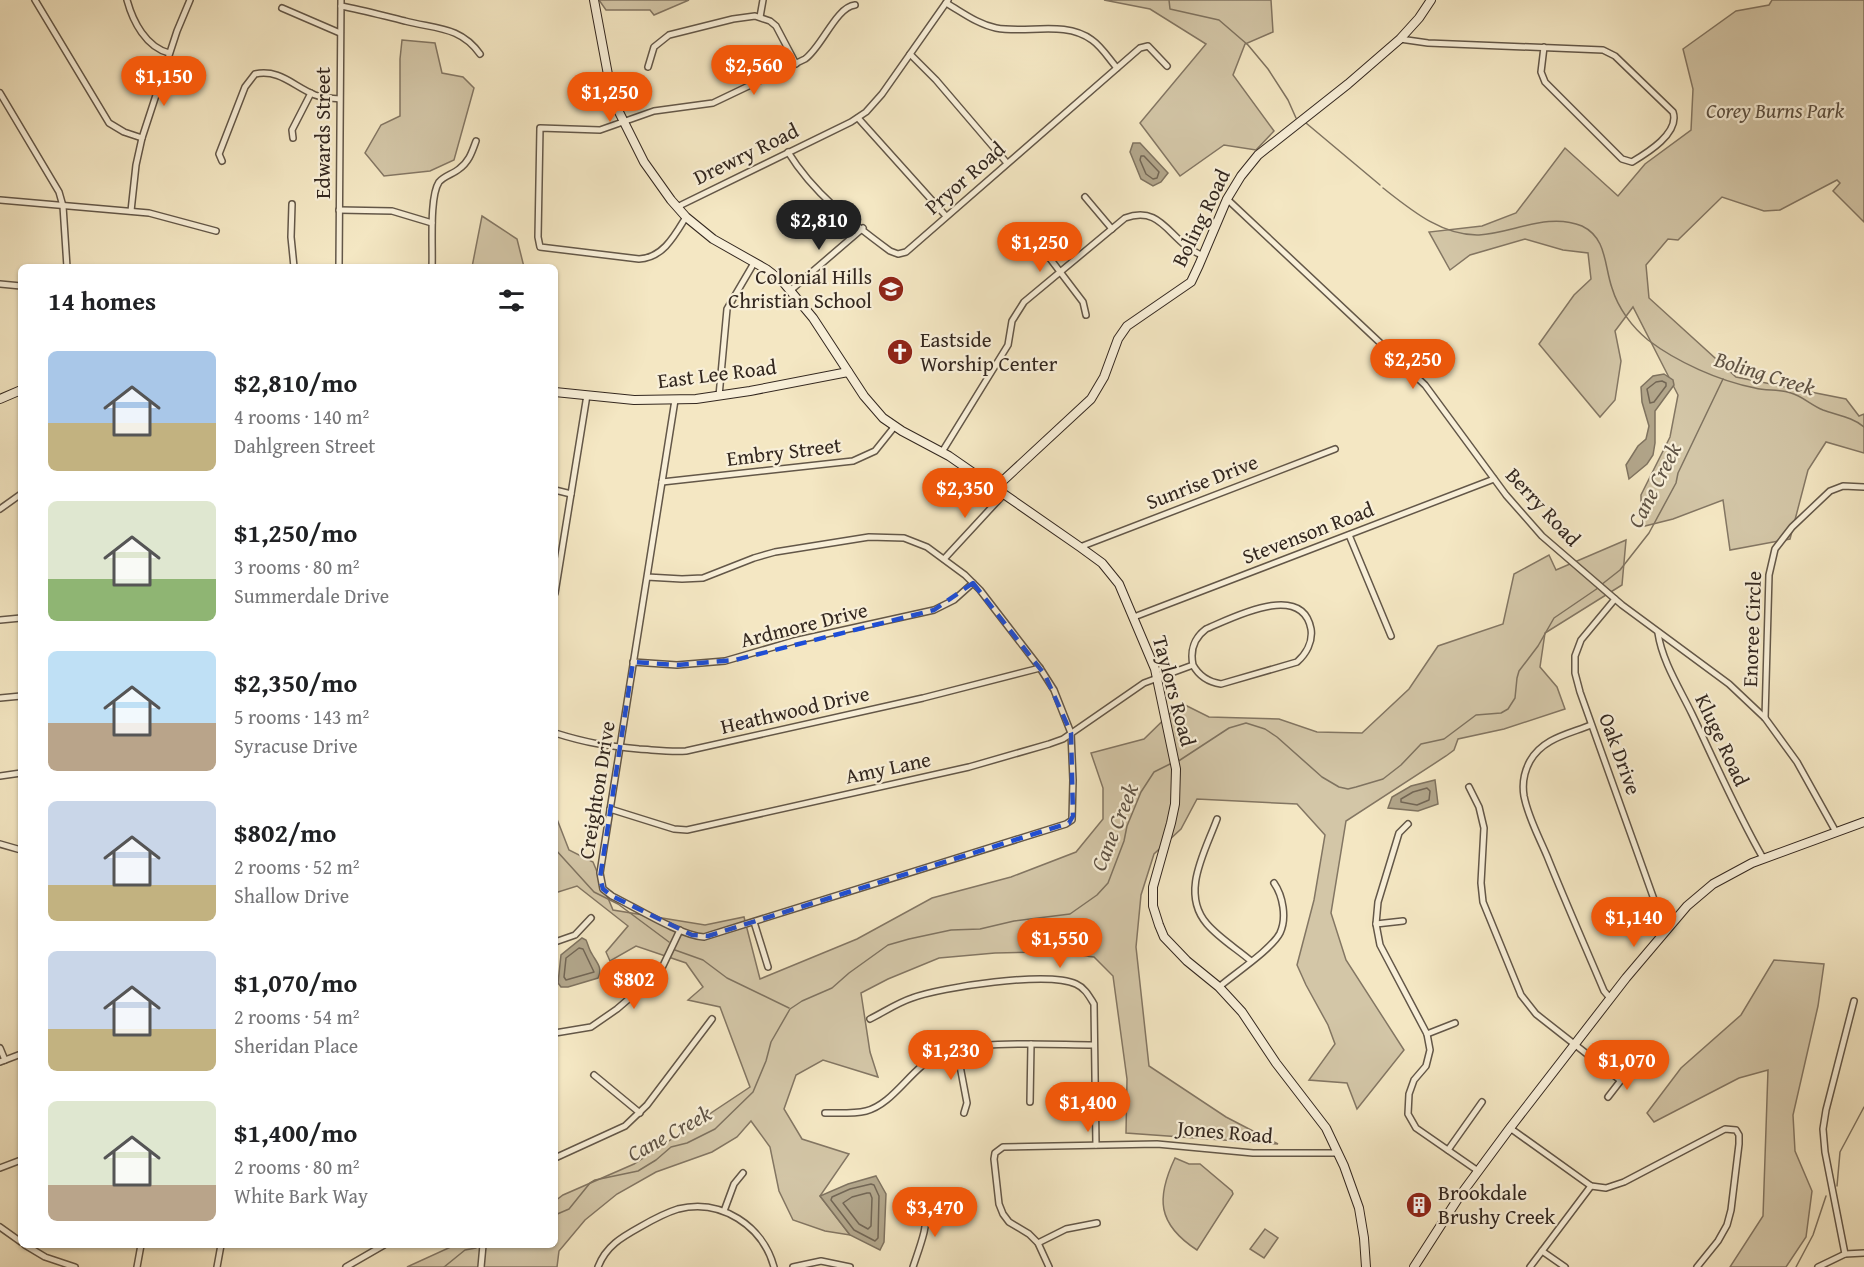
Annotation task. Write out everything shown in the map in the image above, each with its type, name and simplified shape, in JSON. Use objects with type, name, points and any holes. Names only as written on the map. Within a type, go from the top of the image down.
[{"type":"street","points":[[35,0],[109,123],[124,132],[142,138]]},
{"type":"street","points":[[127,0],[131,12],[147,39],[155,48],[169,53]]},
{"type":"street","points":[[130,211],[142,138],[169,53],[190,0]]},
{"type":"street","name":"Taylors Road","points":[[594,0],[611,90],[624,123],[651,172],[677,207],[713,239],[775,275],[790,290],[813,318],[872,407],[895,426],[942,452],[1102,563],[1124,591],[1152,659],[1176,770],[1175,804],[1155,875],[1153,906],[1164,937],[1187,961],[1219,987],[1242,1012],[1276,1063],[1321,1120],[1338,1153],[1359,1208],[1366,1267]]},
{"type":"street","points":[[760,17],[764,0]]},
{"type":"street","name":"Boling Road","points":[[995,488],[1084,406],[1104,377],[1122,333],[1136,318],[1187,285],[1194,277],[1227,199],[1241,176],[1263,150],[1348,84],[1400,39],[1419,18],[1431,0]]},
{"type":"street","points":[[947,2],[975,21],[993,27],[1058,30],[1081,34],[1096,43],[1117,68]]},
{"type":"street","name":"Drewry Road","points":[[677,207],[866,112],[882,94],[947,2]]},
{"type":"street","points":[[341,3],[414,24],[444,28],[467,39],[480,54]]},
{"type":"street","name":"Edwards Street","points":[[339,264],[341,3]]},
{"type":"street","points":[[686,217],[668,245],[649,258],[639,259],[540,247],[538,237],[540,128],[600,130],[654,111],[713,103],[796,64],[813,53],[844,9],[855,5]]},
{"type":"street","points":[[282,8],[340,33]]},
{"type":"street","points":[[648,67],[654,47],[669,35],[732,19],[760,17],[770,21],[779,29],[796,64]]},
{"type":"street","points":[[1400,39],[1428,43],[1544,47],[1598,49],[1612,54],[1673,112],[1675,120],[1671,130],[1632,162],[1622,159],[1545,82],[1541,72],[1544,47]]},
{"type":"street","name":"Pryor Road","points":[[788,152],[812,185],[890,252],[901,254],[1146,45],[1167,66]]},
{"type":"street","points":[[910,54],[936,80],[1007,163]]},
{"type":"street","points":[[222,161],[219,154],[245,87],[255,75],[271,72],[310,93],[323,98],[339,99]]},
{"type":"street","points":[[0,93],[48,172],[63,206],[67,264]]},
{"type":"street","points":[[293,138],[292,130],[310,93]]},
{"type":"street","points":[[858,118],[946,216]]},
{"type":"street","points":[[432,264],[432,224],[440,181],[460,169],[471,156],[476,141]]},
{"type":"street","points":[[1085,197],[1112,229]]},
{"type":"street","name":"Berry Road","points":[[1227,199],[1417,377],[1437,400],[1516,508],[1542,536],[1615,599],[1722,679],[1765,718],[1797,762],[1836,832]]},
{"type":"street","points":[[0,201],[159,214],[216,231]]},
{"type":"street","points":[[292,204],[291,237],[294,264]]},
{"type":"street","points":[[339,210],[392,211],[432,224]]},
{"type":"street","points":[[942,452],[1008,345],[1012,321],[1024,302],[1125,218],[1136,214],[1148,215],[1160,221],[1188,248],[1203,256]]},
{"type":"street","points":[[790,290],[862,228]]},
{"type":"street","points":[[1032,243],[1042,248],[1083,302],[1086,315]]},
{"type":"street","points":[[719,396],[727,309],[754,263]]},
{"type":"street","points":[[0,285],[18,286]]},
{"type":"street","name":"East Lee Road","points":[[558,392],[634,400],[675,400],[719,396],[848,372]]},
{"type":"street","points":[[0,399],[18,391]]},
{"type":"street","points":[[558,574],[586,395]]},
{"type":"street","name":"Creighton Drive","points":[[675,400],[600,873],[602,887],[612,896],[680,930],[704,937],[1069,823],[1073,816],[1071,733]]},
{"type":"street","name":"Embry Street","points":[[662,482],[853,460],[875,451],[895,426]]},
{"type":"street","name":"Sunrise Drive","points":[[1080,547],[1335,449]]},
{"type":"street","name":"Stevenson Road","points":[[1134,617],[1494,479]]},
{"type":"street","name":"Enoree Circle","points":[[1765,718],[1769,575],[1775,549],[1791,527],[1830,491],[1840,486],[1864,486]]},
{"type":"street","points":[[558,491],[571,494]]},
{"type":"street","points":[[944,559],[1004,494]]},
{"type":"street","points":[[0,509],[18,496]]},
{"type":"street","points":[[1349,535],[1391,636]]},
{"type":"street","points":[[647,576],[703,578],[775,552],[877,536],[912,541],[927,547],[973,583],[1040,668],[1059,699],[1071,733]]},
{"type":"street","name":"Ardmore Drive","points":[[633,662],[678,665],[735,660],[794,641],[934,610],[954,600],[973,583]]},
{"type":"street","name":"Oak Drive","points":[[1615,599],[1584,635],[1575,656],[1577,681],[1666,928]]},
{"type":"street","points":[[1281,604],[1295,607],[1308,620],[1311,629],[1310,644],[1303,657],[1297,662],[1221,684],[1206,679],[1193,665],[1192,651],[1200,634],[1220,623],[1281,604]]},
{"type":"street","points":[[0,620],[18,618]]},
{"type":"street","name":"Kluge Road","points":[[1658,633],[1678,685],[1744,825],[1763,858]]},
{"type":"street","name":"Amy Lane","points":[[610,809],[674,829],[687,830],[969,767],[1049,744],[1071,733],[1144,683],[1193,665]]},
{"type":"street","name":"Heathwood Drive","points":[[558,734],[581,741],[620,748],[686,751],[924,698],[1040,668]]},
{"type":"street","points":[[0,698],[18,696]]},
{"type":"street","points":[[1592,725],[1556,738],[1541,747],[1527,768],[1524,793],[1527,809],[1604,991],[1610,998]]},
{"type":"street","points":[[0,776],[18,773]]},
{"type":"street","points":[[1469,787],[1479,807],[1484,828],[1481,890],[1487,915],[1525,1001],[1536,1014],[1620,1080]]},
{"type":"street","points":[[1217,819],[1196,874],[1194,888],[1196,901],[1200,914],[1208,925],[1251,961]]},
{"type":"street","points":[[1414,1267],[1478,1171],[1610,998],[1666,928],[1704,890],[1763,858],[1864,822]]},
{"type":"street","points":[[1408,824],[1399,833],[1378,902],[1376,924],[1380,945],[1427,1034],[1430,1050],[1426,1066],[1414,1080],[1409,1094],[1408,1114],[1416,1128],[1478,1171]]},
{"type":"street","points":[[0,844],[18,849]]},
{"type":"street","points":[[1219,987],[1280,934],[1283,921],[1280,892],[1274,883]]},
{"type":"street","points":[[558,941],[575,935],[591,918]]},
{"type":"street","points":[[1376,924],[1403,921]]},
{"type":"street","points":[[754,922],[768,967]]},
{"type":"street","points":[[558,1033],[591,1028],[617,1009],[660,972],[680,930]]},
{"type":"street","points":[[870,1019],[909,998],[939,989],[1052,979],[1076,984],[1087,992],[1094,1004],[1096,1145]]},
{"type":"street","points":[[1845,1254],[1823,1129],[1854,1001]]},
{"type":"street","points":[[558,1157],[625,1126],[640,1113],[712,1019]]},
{"type":"street","points":[[1427,1034],[1455,1023]]},
{"type":"street","points":[[1030,1102],[1031,1044]]},
{"type":"street","points":[[825,1113],[868,1111],[884,1100],[928,1060],[941,1054],[987,1046],[1094,1045]]},
{"type":"street","points":[[0,1048],[2,1061],[18,1055]]},
{"type":"street","points":[[957,1050],[967,1103],[964,1113]]},
{"type":"street","points":[[1608,1097],[1620,1080],[1636,1071]]},
{"type":"street","points":[[594,1075],[640,1113]]},
{"type":"street","points":[[1448,1150],[1482,1102]]},
{"type":"street","points":[[1510,1128],[1591,1186],[1603,1188],[1617,1186],[1719,1132],[1729,1128],[1736,1130],[1739,1135],[1731,1210],[1725,1231],[1697,1267]]},
{"type":"street","name":"Jones Road","points":[[1049,1267],[1038,1243],[1029,1234],[1009,1222],[1001,1211],[993,1160],[1000,1148],[1007,1146],[1157,1144],[1253,1153],[1338,1153]]},
{"type":"street","points":[[0,1168],[18,1161]]},
{"type":"street","points":[[724,1211],[734,1184],[743,1173]]},
{"type":"street","points":[[1530,1267],[1591,1186]]},
{"type":"street","points":[[913,1267],[924,1234],[927,1204]]},
{"type":"street","points":[[598,1267],[613,1244],[660,1216],[690,1207],[724,1211],[744,1222],[759,1236],[770,1254],[774,1267]]},
{"type":"street","points":[[1038,1243],[1066,1229],[1097,1223]]},
{"type":"street","points":[[0,1227],[18,1240]]},
{"type":"street","points":[[31,1248],[56,1262],[75,1267]]},
{"type":"street","points":[[136,1267],[140,1248]]},
{"type":"street","points":[[217,1267],[220,1248]]},
{"type":"street","points":[[346,1267],[379,1248]]},
{"type":"street","points":[[481,1267],[483,1248]]},
{"type":"street","points":[[1542,1251],[1565,1267]]},
{"type":"street","points":[[1818,1267],[1845,1254],[1864,1253]]},
{"type":"street","points":[[794,1267],[821,1261],[850,1267]]},
{"type":"highlighted area","points":[[973,583],[1045,675],[1071,733],[1073,816],[1069,823],[708,936],[692,935],[612,896],[603,889],[600,878],[633,662],[677,665],[735,660],[934,610]]},
{"type":"green space","points":[[599,0],[689,0],[654,15],[650,10],[606,10]]},
{"type":"green space","points":[[1104,0],[1271,0],[1273,32],[1245,44],[1233,75],[1274,131],[1256,150],[1224,145],[1180,176],[1140,123],[1206,44],[1150,9]]},
{"type":"green space","name":"Corey Burns Park","points":[[1772,0],[1864,0],[1864,222],[1833,191],[1840,183],[1837,180],[1780,210],[1764,211],[1722,197],[1678,240],[1668,239],[1646,265],[1649,298],[1736,377],[1846,399],[1859,416],[1864,414],[1864,453],[1826,442],[1808,470],[1790,539],[1730,550],[1723,500],[1673,519],[1641,527],[1641,495],[1670,437],[1678,395],[1633,307],[1615,331],[1621,361],[1615,400],[1600,417],[1539,344],[1574,295],[1591,279],[1588,253],[1563,250],[1525,239],[1470,255],[1450,270],[1429,232],[1482,226],[1516,213],[1565,148],[1618,196],[1645,164],[1691,130],[1693,89],[1683,49],[1736,11],[1769,5]]},
{"type":"green space","points":[[402,40],[435,43],[442,73],[463,77],[474,88],[454,160],[430,171],[384,176],[365,153],[381,125],[400,116]]},
{"type":"green space","points":[[482,216],[517,239],[523,264],[473,264]]},
{"type":"green space","points":[[1626,540],[1622,585],[1545,633],[1540,667],[1557,687],[1565,709],[1504,729],[1458,739],[1454,750],[1446,756],[1346,821],[1331,913],[1346,960],[1404,1050],[1357,1109],[1347,1083],[1309,1080],[1335,1044],[1328,1025],[1297,965],[1314,900],[1325,835],[1297,804],[1197,799],[1181,829],[1154,854],[1141,895],[1136,947],[1149,1066],[1226,1117],[1278,1144],[1126,1133],[1127,1079],[1113,976],[1094,957],[1050,952],[995,953],[939,958],[861,993],[870,1052],[878,1077],[823,1060],[796,1075],[784,1109],[802,1139],[849,1154],[820,1196],[850,1235],[825,1231],[793,1220],[779,1191],[770,1147],[751,1121],[737,1137],[712,1152],[656,1172],[617,1194],[585,1220],[559,1251],[557,1267],[407,1267],[448,1248],[558,1248],[558,1199],[634,1164],[750,1087],[720,1007],[688,1000],[703,987],[686,963],[636,946],[610,961],[606,952],[628,926],[577,886],[558,892],[558,822],[569,850],[593,862],[613,910],[705,925],[744,917],[760,979],[857,939],[932,898],[1011,877],[1076,852],[1103,819],[1103,788],[1091,753],[1144,739],[1181,703],[1209,717],[1279,719],[1317,732],[1362,733],[1409,689],[1438,646],[1503,624],[1514,574],[1549,555],[1556,570]]},
{"type":"green space","points":[[1774,960],[1824,964],[1818,1006],[1793,1115],[1795,1151],[1812,1191],[1806,1237],[1786,1267],[1730,1267],[1763,1216],[1768,1070],[1739,1078],[1654,1122],[1647,1113],[1681,1068],[1741,1015]]},
{"type":"green space","points":[[1175,1158],[1189,1164],[1200,1164],[1233,1194],[1197,1250],[1174,1230],[1167,1220],[1164,1209],[1165,1186]]},
{"type":"green space","points":[[1265,1229],[1278,1238],[1264,1258],[1250,1249]]},
{"type":"water","points":[[1133,143],[1140,143],[1168,173],[1161,182],[1153,186],[1141,179],[1130,152]]},
{"type":"water","points":[[1664,374],[1673,380],[1674,385],[1655,411],[1653,455],[1647,464],[1629,479],[1626,465],[1638,446],[1646,439],[1649,426],[1642,402],[1641,387],[1653,376]]},
{"type":"water","points":[[1435,780],[1438,804],[1418,811],[1388,808],[1392,797],[1411,786]]},
{"type":"water","points":[[582,938],[586,940],[599,966],[598,978],[561,987],[558,983],[561,955]]},
{"type":"water","points":[[876,1176],[886,1194],[884,1242],[880,1250],[850,1235],[820,1196],[848,1184]]},
{"type":"waterway","name":"Boling Creek","points":[[1169,0],[1170,9],[1219,20],[1248,45],[1268,69],[1288,100],[1296,118]]},
{"type":"waterway","name":"Boling Creek","points":[[1306,123],[1380,185]]},
{"type":"waterway","name":"Boling Creek","points":[[1383,188],[1428,220],[1465,234],[1479,235],[1556,221],[1582,226],[1590,231],[1600,245],[1612,288],[1622,310],[1636,329],[1648,340],[1672,356],[1713,376],[1741,385],[1791,393],[1814,406],[1850,419],[1864,427]]},
{"type":"waterway","name":"Cane Creek","points":[[1601,585],[1620,570],[1649,533],[1676,483],[1678,473],[1723,379]]},
{"type":"waterway","name":"Cane Creek","points":[[1177,762],[1229,728],[1246,723],[1265,729],[1277,737],[1322,777],[1339,787],[1348,789],[1383,779],[1401,765],[1421,744],[1444,739],[1476,715],[1501,713],[1508,709],[1515,698],[1519,671],[1538,646],[1554,618],[1598,588]]},
{"type":"waterway","name":"Cane Creek","points":[[558,1214],[569,1209],[595,1180],[638,1171],[671,1147],[687,1143],[715,1129],[753,1092],[771,1042],[790,1009],[832,988],[888,945],[951,930],[980,929],[1014,921],[1070,914],[1097,895],[1108,883],[1141,792],[1154,772],[1172,763]]},
{"type":"waterway","points":[[558,852],[594,892],[618,904],[669,942]]},
{"type":"waterway","points":[[675,950],[703,960],[727,978],[789,1008]]},
{"type":"waterway","points":[[1837,1186],[1840,1152],[1864,1107]]},
{"type":"waterway","points":[[1796,1267],[1813,1235],[1826,1196]]},
{"type":"waterway","name":"Cane Creek","points":[[444,1267],[465,1250],[476,1248]]},
{"type":"place","name":"Colonial Hills Christian School","points":[[891,289]]},
{"type":"place","name":"Eastside Worship Center","points":[[900,352]]},
{"type":"place","name":"Brookdale Brushy Creek","points":[[1419,1205]]}]
